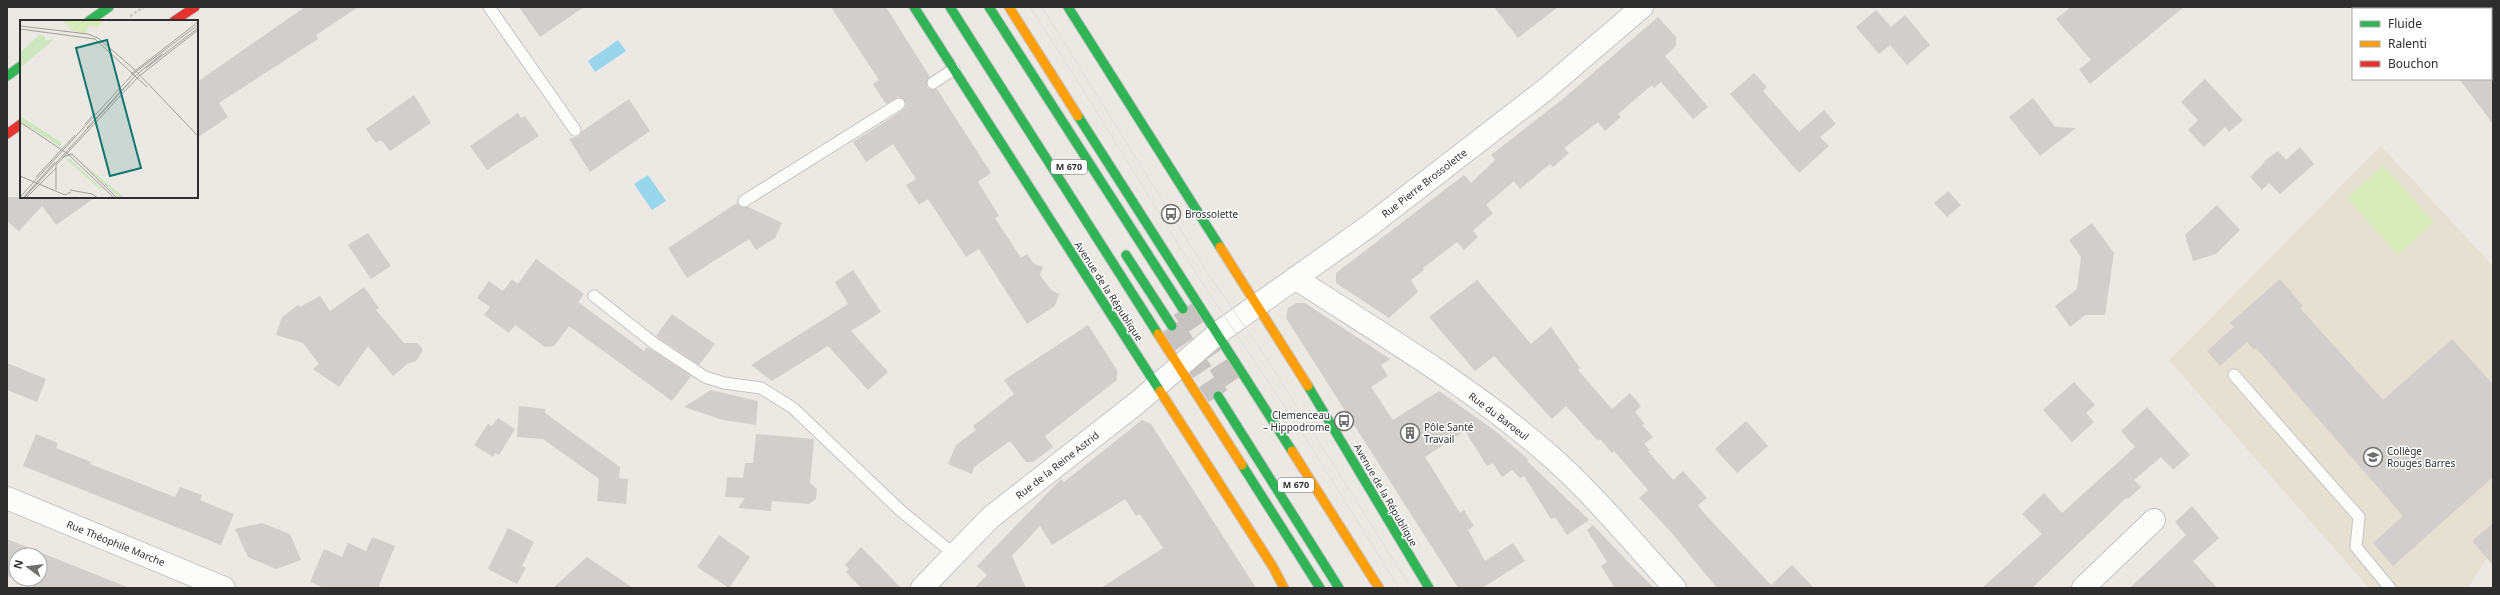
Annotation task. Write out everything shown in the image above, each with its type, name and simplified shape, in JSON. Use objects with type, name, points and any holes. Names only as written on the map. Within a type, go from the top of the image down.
[{"type":"main road","points":[[90,20],[109,7]]},
{"type":"main road","points":[[176,20],[195,7]]},
{"type":"main road","name":"Avenue de la République","points":[[914,7],[1273,567],[1284,588]]},
{"type":"main road","points":[[950,7],[1320,588]]},
{"type":"main road","name":"M 670","points":[[990,7],[1183,309]]},
{"type":"main road","points":[[1009,7],[1379,588]]},
{"type":"main road","name":"Avenue de la République","points":[[1068,7],[1255,306],[1339,435],[1399,540],[1429,588]]},
{"type":"main road","points":[[7,76],[20,67]]},
{"type":"main road","points":[[7,134],[20,125]]},
{"type":"main road","points":[[1121,248],[1172,326]]},
{"type":"main road","name":"M 670","points":[[1218,396],[1339,588]]},
{"type":"street","name":"Rue Pierre Brossolette","points":[[1198,350],[1218,333],[1255,306],[1369,226],[1545,90],[1642,7]]},
{"type":"street","name":"Rue du Baroeul","points":[[1295,278],[1431,365],[1512,424],[1578,482],[1675,588]]},
{"type":"street","name":"Rue de la Reine Astrid","points":[[922,588],[954,554],[1010,501],[1156,386],[1198,350]]},
{"type":"street","name":"Rue Théophile Marche","points":[[7,498],[224,588]]},
{"type":"street","points":[[2083,588],[2154,520]]},
{"type":"lane","points":[[489,7],[574,130]]},
{"type":"lane","points":[[933,83],[954,69]]},
{"type":"lane","points":[[744,201],[899,104]]},
{"type":"lane","points":[[594,296],[655,344],[706,377],[724,383],[761,388],[793,408],[901,511],[954,554]]},
{"type":"lane","points":[[2234,374],[2359,516],[2356,547],[2390,588]]},
{"type":"path","points":[[128,18],[144,7]]},
{"type":"shaded area","name":"Collège Rouges Barres","points":[[2381,146],[2493,266],[2493,553],[2487,558],[2468,588],[2369,588],[2169,360]]},
{"type":"green space","points":[[2383,165],[2434,222],[2398,255],[2347,198]]},
{"type":"water","points":[[618,40],[626,51],[595,72],[588,61]]},
{"type":"water","points":[[648,175],[666,201],[652,210],[634,184]]},
{"type":"building","points":[[305,7],[358,7],[316,35],[318,39],[219,103],[228,117],[198,137],[198,81]]},
{"type":"building","points":[[519,7],[584,7],[540,37]]},
{"type":"building","points":[[831,7],[886,7],[930,77],[927,80],[927,87],[930,89],[937,89],[991,173],[978,182],[999,216],[995,218],[1021,258],[1027,254],[1034,264],[1043,267],[1040,275],[1051,290],[1059,294],[1055,306],[1027,324],[979,249],[966,257],[928,199],[919,205],[906,185],[916,179],[893,144],[866,162],[853,142],[905,108],[906,103],[899,97],[886,104],[873,84],[879,80]]},
{"type":"building","points":[[1494,7],[1558,7],[1518,38]]},
{"type":"building","points":[[2071,7],[2184,7],[2090,84],[2079,69],[2091,60],[2056,19]]},
{"type":"building","points":[[1876,10],[1891,27],[1905,15],[1930,45],[1907,65],[1890,45],[1879,54],[1856,27]]},
{"type":"building","points":[[1658,17],[1676,37],[1676,46],[1665,56],[1708,107],[1693,119],[1661,82],[1654,88],[1652,85],[1618,114],[1621,117],[1605,131],[1598,122],[1564,148],[1569,153],[1553,167],[1550,164],[1520,189],[1514,181],[1486,205],[1493,213],[1473,231],[1478,237],[1464,250],[1457,242],[1423,268],[1424,270],[1411,280],[1418,292],[1389,318],[1336,283],[1336,273],[1464,175],[1471,183],[1495,160],[1491,155],[1564,98]]},
{"type":"building","points":[[1754,73],[1767,87],[1763,91],[1799,132],[1824,110],[1836,124],[1820,137],[1829,146],[1799,173],[1730,94]]},
{"type":"building","points":[[2205,79],[2243,120],[2229,132],[2225,127],[2204,147],[2188,130],[2198,120],[2181,102]]},
{"type":"building","points":[[2493,79],[2493,124],[2460,80]]},
{"type":"building","points":[[414,95],[431,123],[390,151],[380,140],[376,143],[366,129]]},
{"type":"building","points":[[2033,98],[2055,127],[2076,128],[2040,156],[2009,117]]},
{"type":"building","points":[[629,99],[650,131],[590,172],[569,139],[579,136],[582,131]]},
{"type":"building","points":[[518,113],[521,118],[525,116],[539,136],[487,170],[470,146]]},
{"type":"building","points":[[2300,147],[2314,164],[2280,194],[2269,183],[2262,190],[2250,177],[2265,162],[2264,161],[2278,151],[2286,160]]},
{"type":"building","points":[[1948,191],[1961,205],[1947,217],[1934,203]]},
{"type":"building","points":[[7,197],[95,198],[56,225],[42,206],[19,231],[7,221]]},
{"type":"building","points":[[737,203],[741,207],[748,207],[782,223],[775,238],[756,250],[749,239],[687,278],[668,248]]},
{"type":"building","points":[[2217,205],[2240,230],[2216,254],[2193,261],[2185,235]]},
{"type":"building","points":[[2092,223],[2114,253],[2105,315],[2085,315],[2070,327],[2055,306],[2077,289],[2081,257],[2069,240]]},
{"type":"building","points":[[368,233],[391,266],[371,279],[348,245]]},
{"type":"building","points":[[536,259],[584,294],[578,302],[644,351],[647,347],[691,376],[672,401],[569,326],[554,346],[545,347],[515,325],[509,333],[484,315],[490,307],[477,298],[489,281],[503,291],[512,279],[518,284]]},
{"type":"building","points":[[853,270],[881,312],[851,331],[888,372],[868,390],[828,346],[772,381],[751,365],[848,304],[835,282]]},
{"type":"building","points":[[2280,279],[2303,306],[2300,308],[2383,400],[2452,339],[2493,384],[2493,477],[2393,566],[2373,543],[2403,516],[2256,348],[2254,350],[2247,342],[2220,366],[2207,351],[2234,327],[2230,323]]},
{"type":"building","points":[[1477,280],[1531,344],[1551,327],[1580,368],[1578,370],[1612,409],[1630,393],[1641,406],[1635,412],[1645,424],[1642,425],[1653,437],[1644,444],[1650,450],[1648,451],[1673,480],[1683,471],[1707,498],[1698,505],[1704,513],[1771,585],[1792,565],[1814,588],[1717,588],[1670,531],[1639,498],[1648,490],[1614,451],[1612,453],[1600,439],[1598,441],[1566,406],[1552,419],[1494,356],[1475,371],[1429,317]]},
{"type":"building","points":[[364,287],[379,308],[376,310],[404,343],[417,343],[422,348],[422,352],[416,361],[407,364],[393,376],[368,346],[339,387],[313,369],[319,364],[303,343],[276,335],[282,317],[298,305],[300,307],[320,296],[330,311]]},
{"type":"building","points":[[1296,303],[1305,303],[1390,359],[1381,365],[1388,376],[1371,387],[1393,420],[1439,391],[1494,430],[1529,460],[1527,461],[1589,520],[1567,535],[1555,517],[1551,519],[1524,476],[1520,478],[1512,470],[1502,477],[1493,463],[1487,466],[1465,431],[1425,457],[1460,513],[1464,510],[1474,526],[1468,530],[1485,561],[1513,543],[1525,561],[1482,588],[1458,588],[1286,318],[1288,308]]},
{"type":"building","points":[[672,314],[715,344],[699,365],[656,336]]},
{"type":"building","points":[[1088,325],[1117,370],[1117,380],[1045,436],[1053,447],[1033,462],[1026,462],[1010,441],[974,467],[972,474],[948,464],[956,445],[976,430],[973,426],[1014,394],[1004,380]]},
{"type":"building","points":[[7,363],[46,379],[37,402],[7,390]]},
{"type":"building","points":[[2074,382],[2095,405],[2086,413],[2094,422],[2072,442],[2043,410]]},
{"type":"building","points":[[711,390],[758,401],[756,425],[723,420],[684,407]]},
{"type":"building","points":[[519,406],[545,409],[545,413],[620,467],[619,478],[628,479],[626,504],[597,501],[599,479],[543,439],[517,437]]},
{"type":"building","points":[[2147,407],[2190,455],[2173,470],[2161,457],[2134,480],[2141,487],[2128,499],[2126,498],[2032,588],[1982,588],[2042,534],[2022,514],[2044,493],[2062,513],[2135,447],[2121,431]]},
{"type":"building","points":[[498,418],[515,429],[499,455],[495,453],[493,457],[474,445],[488,424],[492,426]]},
{"type":"building","points":[[1142,420],[1151,424],[1256,588],[1101,588],[1163,548],[1140,514],[1136,516],[1125,499],[1052,545],[1040,526],[1012,556],[1026,588],[974,588],[987,575],[977,566],[1061,479],[1064,482]]},
{"type":"building","points":[[1746,421],[1768,446],[1737,473],[1715,449]]},
{"type":"building","points":[[36,434],[58,443],[56,448],[91,462],[90,464],[175,497],[180,487],[202,495],[200,500],[234,514],[221,545],[23,466]]},
{"type":"building","points":[[756,434],[814,439],[810,483],[817,489],[816,499],[809,504],[772,501],[771,511],[738,508],[745,498],[725,497],[727,477],[743,478],[745,463],[753,463]]},
{"type":"building","points":[[2192,506],[2219,538],[2193,561],[2217,588],[2130,588],[2186,535],[2175,522]]},
{"type":"building","points":[[262,523],[290,534],[301,560],[276,569],[248,557],[235,529]]},
{"type":"building","points":[[2493,523],[2493,565],[2472,541]]},
{"type":"building","points":[[1593,525],[1654,588],[1615,588],[1601,566],[1607,562],[1587,530]]},
{"type":"building","points":[[508,528],[534,542],[522,566],[526,568],[517,584],[488,569]]},
{"type":"building","points":[[719,535],[750,557],[729,588],[697,567]]},
{"type":"building","points":[[372,537],[395,546],[378,588],[324,588],[310,582],[324,549],[342,557],[348,543],[366,551]]},
{"type":"building","points":[[7,539],[27,547],[8,547],[8,576]]},
{"type":"building","points":[[861,547],[901,588],[861,588],[846,572],[849,569],[845,565]]},
{"type":"building","points":[[48,555],[127,587],[126,588],[34,587],[48,587]]},
{"type":"building","points":[[587,557],[633,588],[553,588]]},
{"type":"tunnel","points":[[1183,309],[1231,383]]},
{"type":"tunnel","points":[[1172,326],[1218,396]]},
{"type":"tram line","points":[[1030,7],[1082,88],[1199,278],[1303,434],[1399,588]]},
{"type":"tram line","points":[[1042,7],[1207,272],[1265,356],[1411,588]]},
{"type":"traffic: fast","points":[[90,20],[109,7]]},
{"type":"traffic: fast","points":[[914,7],[1160,391]]},
{"type":"traffic: fast","points":[[950,7],[1158,334]]},
{"type":"traffic: fast","points":[[989,7],[1183,309]]},
{"type":"traffic: fast","points":[[1068,7],[1220,247]]},
{"type":"traffic: fast","points":[[7,76],[20,67]]},
{"type":"traffic: fast","points":[[1078,116],[1292,451]]},
{"type":"traffic: fast","points":[[1126,255],[1172,326]]},
{"type":"traffic: fast","points":[[1308,386],[1429,588]]},
{"type":"traffic: fast","points":[[1218,396],[1339,588]]},
{"type":"traffic: fast","points":[[1242,465],[1320,588]]},
{"type":"traffic: slow","points":[[1009,7],[1078,116]]},
{"type":"traffic: slow","points":[[1220,247],[1308,386]]},
{"type":"traffic: slow","points":[[1158,334],[1242,465]]},
{"type":"traffic: slow","points":[[1160,391],[1273,567],[1284,588]]},
{"type":"traffic: slow","points":[[1292,451],[1379,588]]},
{"type":"traffic: jam","points":[[176,20],[195,7]]},
{"type":"traffic: jam","points":[[7,134],[20,125]]},
{"type":"place","name":"Brossolette","points":[[1171,214]]},
{"type":"place","name":"Clemenceau – Hippodrome","points":[[1344,421]]},
{"type":"place","name":"Pôle Santé Travail","points":[[1410,433]]},
{"type":"place","name":"Collège Rouges Barres","points":[[2373,457]]}]
